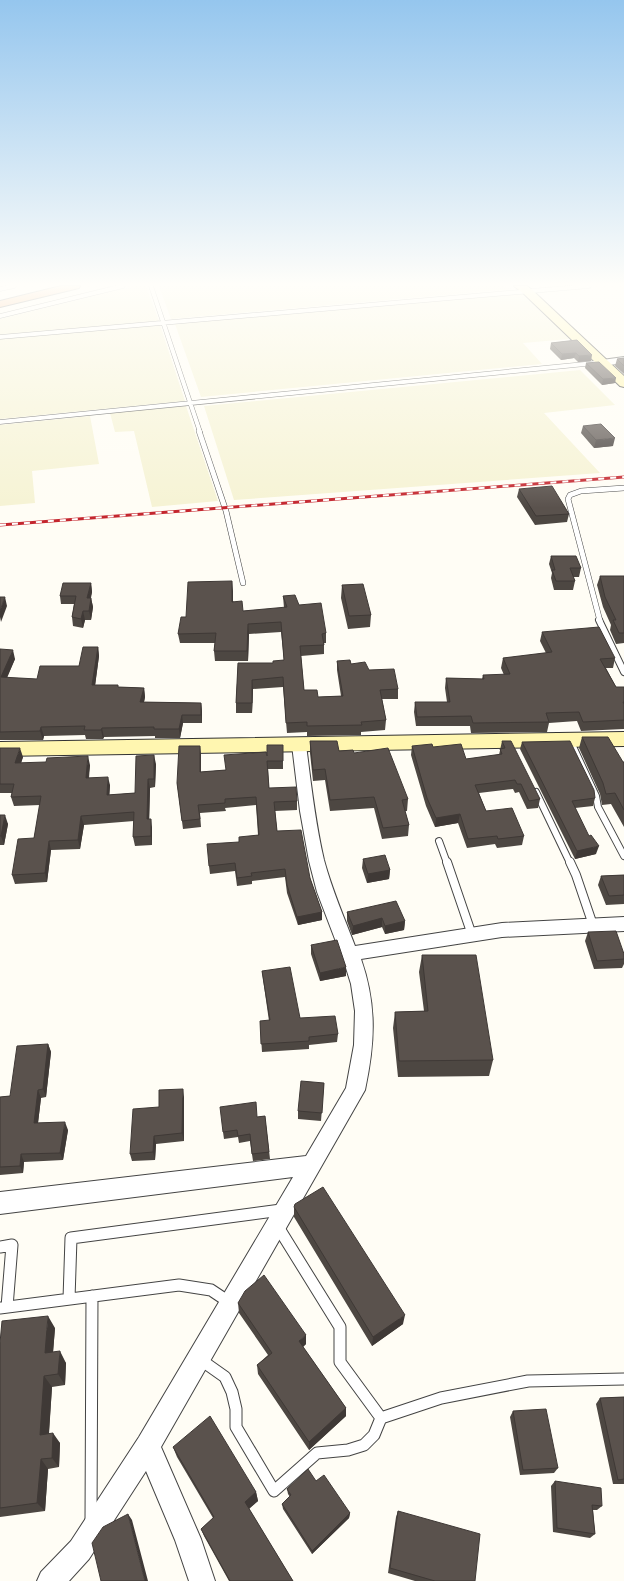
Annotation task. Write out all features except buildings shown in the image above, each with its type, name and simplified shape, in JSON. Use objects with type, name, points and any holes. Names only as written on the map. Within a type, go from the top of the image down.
[{"type":"street","points":[[599,360],[624,383]]},
{"type":"street","points":[[602,363],[624,360]]},
{"type":"street","points":[[0,749],[298,745],[513,745],[570,740],[624,739]]},
{"type":"street","points":[[50,1581],[80,1550],[148,1446],[355,1090],[361,1066],[364,1030],[363,1000],[350,954],[321,878],[313,845],[298,745]]},
{"type":"street","points":[[350,954],[502,930],[624,924]]},
{"type":"street","points":[[0,1203],[311,1165]]},
{"type":"street","points":[[148,1446],[188,1539],[202,1581]]},
{"type":"lane","points":[[176,360],[226,511],[243,583]]},
{"type":"lane","points":[[0,422],[602,363]]},
{"type":"lane","points":[[624,488],[580,491],[570,496],[568,500],[598,617],[624,672]]},
{"type":"lane","points":[[570,740],[596,796],[598,807],[624,856]]},
{"type":"lane","points":[[532,783],[576,874],[593,925]]},
{"type":"lane","points":[[439,841],[472,935]]},
{"type":"lane","points":[[68,1299],[71,1238],[281,1217],[340,1327],[340,1362],[381,1418]]},
{"type":"lane","points":[[0,1247],[12,1245],[4,1308],[179,1285],[211,1290],[231,1303]]},
{"type":"lane","points":[[91,1533],[92,1296]]},
{"type":"lane","points":[[198,1358],[225,1378],[232,1392],[236,1409],[236,1427],[274,1491],[317,1453],[332,1453],[356,1448],[374,1437],[381,1418]]},
{"type":"lane","points":[[381,1418],[441,1398],[528,1381],[624,1379]]},
{"type":"shaded area","points":[[0,360],[171,360],[185,401],[0,419]]},
{"type":"shaded area","points":[[188,360],[538,360],[542,364],[201,397]]},
{"type":"shaded area","points":[[580,370],[615,405],[544,413],[600,473],[234,500],[204,406]]},
{"type":"shaded area","points":[[186,406],[218,501],[152,507],[134,431],[115,432],[110,413]]},
{"type":"shaded area","points":[[90,416],[99,464],[32,471],[35,503],[0,506],[0,425]]},
{"type":"railway","points":[[0,525],[624,477]]}]
